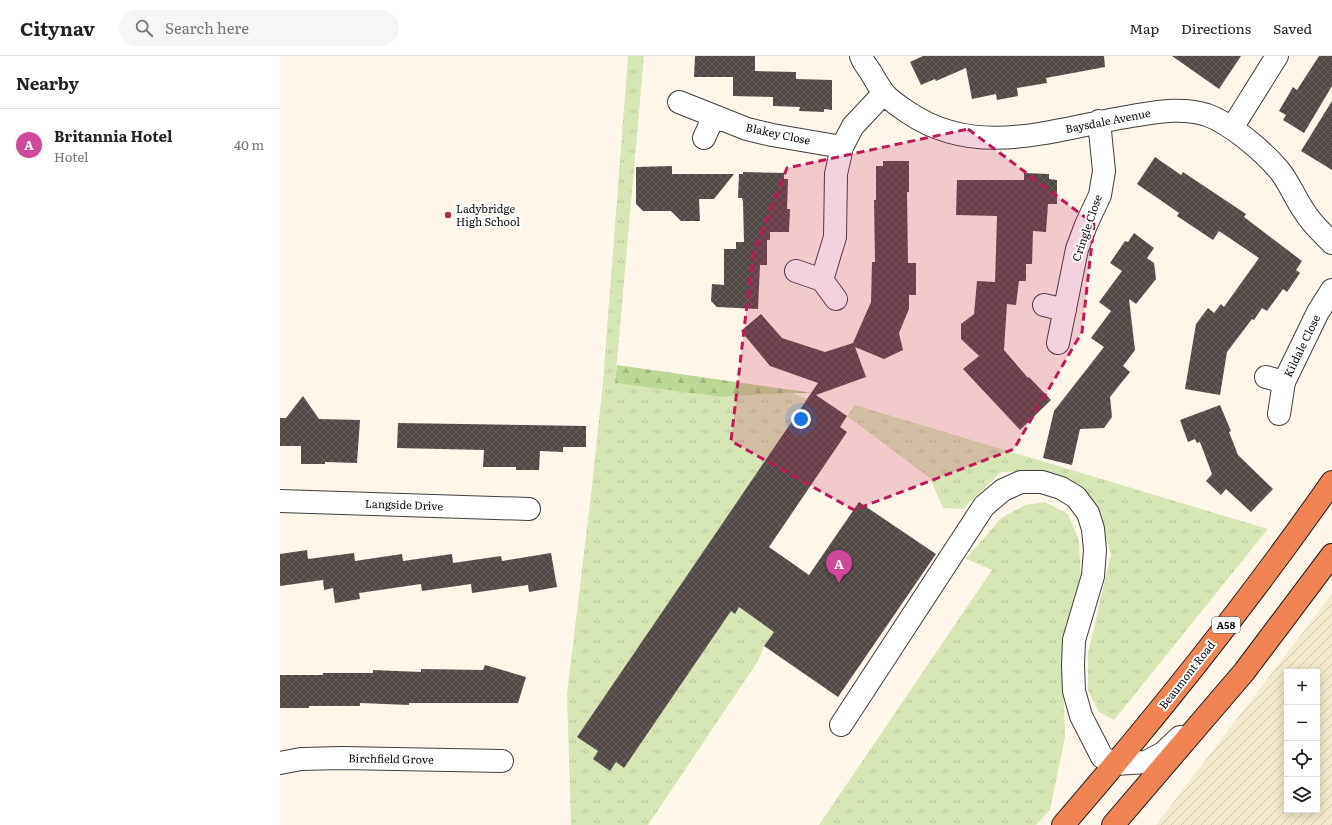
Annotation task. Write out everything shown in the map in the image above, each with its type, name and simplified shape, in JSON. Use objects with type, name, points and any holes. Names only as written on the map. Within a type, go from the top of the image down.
[{"type":"highway","name":"Beaumont Road","points":[[1063,825],[1157,713],[1231,619],[1332,482]]},
{"type":"highway","points":[[1112,825],[1244,672],[1332,555]]},
{"type":"street","name":"Baysdale Avenue","points":[[860,56],[884,93],[918,119],[934,128],[951,134],[988,138],[1030,136],[1099,121],[1163,111],[1187,111],[1207,116],[1232,128],[1263,153],[1279,170],[1304,213],[1332,243]]},
{"type":"street","points":[[1232,128],[1277,56]]},
{"type":"street","points":[[822,280],[835,237],[836,174],[842,147],[853,126],[884,93]]},
{"type":"street","name":"Blakey Close","points":[[680,102],[747,129],[772,135],[842,147]]},
{"type":"street","points":[[704,138],[714,116]]},
{"type":"street","name":"Cringle Close","points":[[1058,344],[1054,308],[1086,224],[1100,195],[1104,171],[1099,121]]},
{"type":"street","points":[[796,271],[822,280],[836,299]]},
{"type":"street","name":"Kildale Close","points":[[1279,414],[1275,380],[1332,290]]},
{"type":"street","points":[[841,725],[984,506],[1003,490],[1021,482],[1042,482],[1061,488],[1076,497],[1088,513],[1093,529],[1095,550],[1093,576],[1074,640],[1074,691],[1081,716],[1102,757],[1115,764],[1146,762],[1163,754],[1244,672]]},
{"type":"street","name":"Langside Drive","points":[[280,502],[529,509]]},
{"type":"street","name":"Birchfield Grove","points":[[280,763],[302,759],[342,758],[502,761]]},
{"type":"highlighted area","points":[[968,129],[1094,224],[1082,332],[1014,449],[854,510],[731,441],[753,253],[787,168]]},
{"type":"shaded area","points":[[1332,594],[1332,825],[1156,825]]},
{"type":"green space","points":[[628,56],[644,56],[615,383],[721,397],[793,393],[807,399],[577,737],[598,751],[593,759],[610,771],[616,762],[624,768],[731,611],[735,614],[739,607],[774,632],[764,646],[758,661],[648,825],[571,825],[567,694],[603,382]]},
{"type":"green space","points":[[617,365],[813,393],[721,397],[615,383]]},
{"type":"green space","points":[[855,405],[1268,529],[1114,720],[1099,712],[1088,690],[1088,653],[1111,554],[1098,513],[1073,482],[1044,471],[1001,472],[963,509],[943,508],[930,478],[847,416]]},
{"type":"green space","points":[[1045,502],[1068,514],[1079,540],[1081,584],[1062,650],[1065,737],[1050,810],[1036,825],[819,825],[992,570],[966,559],[1001,518],[1025,505]]},
{"type":"building","points":[[695,56],[755,56],[755,71],[796,72],[796,79],[832,80],[832,110],[824,109],[824,112],[799,111],[800,107],[773,106],[773,97],[733,96],[733,77],[694,77]]},
{"type":"building","points":[[923,56],[1104,56],[1105,67],[1046,78],[1047,83],[1017,88],[1018,96],[997,100],[996,94],[972,99],[966,68],[936,81],[935,79],[921,85],[910,62]]},
{"type":"building","points":[[1172,56],[1241,56],[1219,89]]},
{"type":"building","points":[[1319,56],[1332,56],[1332,86],[1304,133],[1283,120],[1286,115],[1279,111],[1293,87],[1297,90]]},
{"type":"building","points":[[1332,101],[1332,170],[1301,151]]},
{"type":"building","points":[[1155,157],[1181,175],[1183,172],[1246,214],[1244,217],[1302,261],[1296,270],[1300,273],[1287,292],[1283,289],[1267,311],[1262,308],[1254,320],[1252,319],[1227,352],[1220,395],[1185,389],[1196,324],[1208,308],[1214,313],[1221,304],[1224,307],[1259,258],[1219,231],[1213,240],[1177,216],[1179,213],[1137,184]]},
{"type":"building","points":[[883,161],[909,161],[909,192],[907,192],[908,263],[916,263],[916,295],[909,295],[909,309],[899,333],[903,350],[884,359],[855,347],[866,377],[816,395],[847,416],[840,427],[847,432],[769,547],[809,575],[859,502],[936,554],[838,697],[764,646],[774,632],[739,607],[735,614],[731,611],[624,768],[616,762],[610,771],[593,759],[598,751],[577,737],[818,383],[770,366],[741,331],[761,314],[782,338],[825,352],[853,343],[871,302],[872,262],[875,262],[874,200],[876,200],[876,166],[883,166]]},
{"type":"building","points":[[672,166],[672,174],[734,174],[714,199],[699,199],[700,221],[681,221],[671,211],[643,211],[636,204],[636,167]]},
{"type":"building","points":[[743,172],[784,173],[784,179],[788,179],[787,209],[790,209],[789,232],[770,232],[770,240],[767,240],[767,265],[760,265],[758,309],[717,307],[711,301],[712,284],[724,285],[724,249],[736,249],[736,242],[744,242],[743,202],[742,198],[738,198],[739,174],[743,174]]},
{"type":"building","points":[[1024,173],[1049,174],[1049,179],[1057,180],[1057,204],[1048,204],[1046,232],[1033,231],[1032,264],[1026,264],[1026,281],[1019,281],[1016,305],[1007,304],[1004,350],[1028,378],[1029,377],[1051,400],[1020,430],[963,369],[979,356],[961,339],[961,324],[974,314],[977,281],[995,282],[997,216],[956,215],[957,180],[1024,180]]},
{"type":"building","points":[[1134,233],[1154,248],[1147,258],[1154,263],[1156,279],[1136,304],[1129,299],[1135,350],[1123,366],[1130,372],[1110,397],[1112,417],[1104,428],[1080,429],[1072,465],[1043,458],[1054,411],[1104,347],[1091,338],[1111,311],[1099,302],[1122,271],[1110,263],[1125,241],[1128,242]]},
{"type":"building","points":[[303,396],[319,419],[360,420],[357,463],[325,462],[325,464],[301,464],[301,446],[280,446],[280,418],[286,418]]},
{"type":"building","points":[[1220,405],[1231,431],[1229,432],[1238,455],[1273,489],[1251,512],[1226,489],[1221,495],[1206,481],[1212,474],[1200,442],[1197,443],[1195,439],[1188,442],[1180,420]]},
{"type":"building","points":[[398,423],[586,426],[586,447],[563,447],[563,452],[540,451],[539,470],[516,470],[516,467],[483,467],[484,450],[397,448]]},
{"type":"building","points":[[307,550],[308,559],[354,553],[355,561],[402,554],[403,561],[452,554],[453,563],[501,556],[502,561],[551,553],[557,587],[529,592],[528,585],[472,593],[471,584],[422,591],[421,584],[359,593],[360,599],[335,603],[333,588],[324,590],[323,580],[280,586],[280,554]]},
{"type":"building","points":[[485,665],[526,677],[518,703],[409,703],[409,705],[360,703],[360,706],[309,706],[309,708],[280,708],[280,675],[373,673],[373,670],[421,672],[421,669],[483,670]]},
{"type":"place","name":"Ladybridge High School","points":[[448,215]]},
{"type":"place","name":"Britannia Hotel","points":[[839,583]]}]
